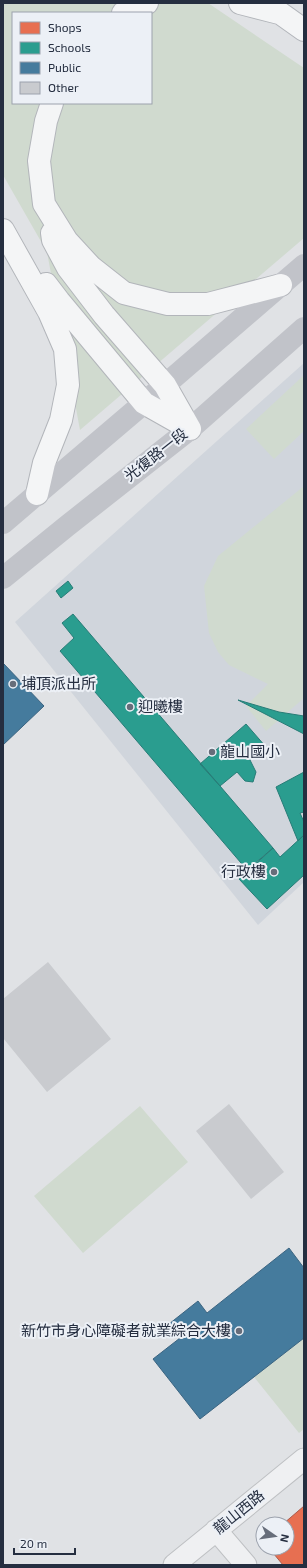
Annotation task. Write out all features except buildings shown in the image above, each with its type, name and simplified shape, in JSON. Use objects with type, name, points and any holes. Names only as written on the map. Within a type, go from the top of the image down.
[{"type":"highway","points":[[126,12],[146,3]]},
{"type":"highway","points":[[240,3],[273,8],[304,30]]},
{"type":"highway","points":[[52,104],[46,121],[39,161],[44,204],[53,240],[68,268],[104,315],[165,385],[190,429]]},
{"type":"highway","points":[[44,204],[67,241],[91,267],[124,293],[168,304],[208,304],[281,285]]},
{"type":"highway","points":[[3,223],[59,301],[144,403],[190,429]]},
{"type":"highway","points":[[3,230],[49,312],[65,349],[68,386],[61,420],[44,463],[37,494]]},
{"type":"main road","points":[[3,522],[304,265]]},
{"type":"main road","name":"光復路一段","points":[[3,578],[190,429],[304,328]]},
{"type":"street","name":"龍山西路","points":[[174,1565],[304,1459]]},
{"type":"street","points":[[216,1530],[246,1565]]},
{"type":"shaded area","points":[[3,3],[208,3],[304,68],[304,238],[80,430],[47,252],[3,175]]},
{"type":"shaded area","name":"龍山國小","points":[[304,363],[304,882],[258,925],[15,622]]},
{"type":"shaded area","points":[[304,375],[304,431],[274,459],[246,429]]},
{"type":"shaded area","points":[[304,486],[304,698],[266,731],[246,706],[268,684],[229,665],[218,652],[209,633],[204,586],[218,556]]},
{"type":"shaded area","points":[[140,1106],[188,1162],[83,1253],[34,1196]]},
{"type":"shaded area","points":[[304,1338],[304,1429],[299,1433],[254,1377]]},
{"type":"place","name":"埔頂派出所","points":[[13,684]]},
{"type":"place","name":"迎曦樓","points":[[130,707]]},
{"type":"place","name":"龍山國小","points":[[212,752]]},
{"type":"place","name":"行政樓","points":[[274,872]]},
{"type":"place","name":"新竹市身心障礙者就業綜合大樓","points":[[239,1331]]}]
